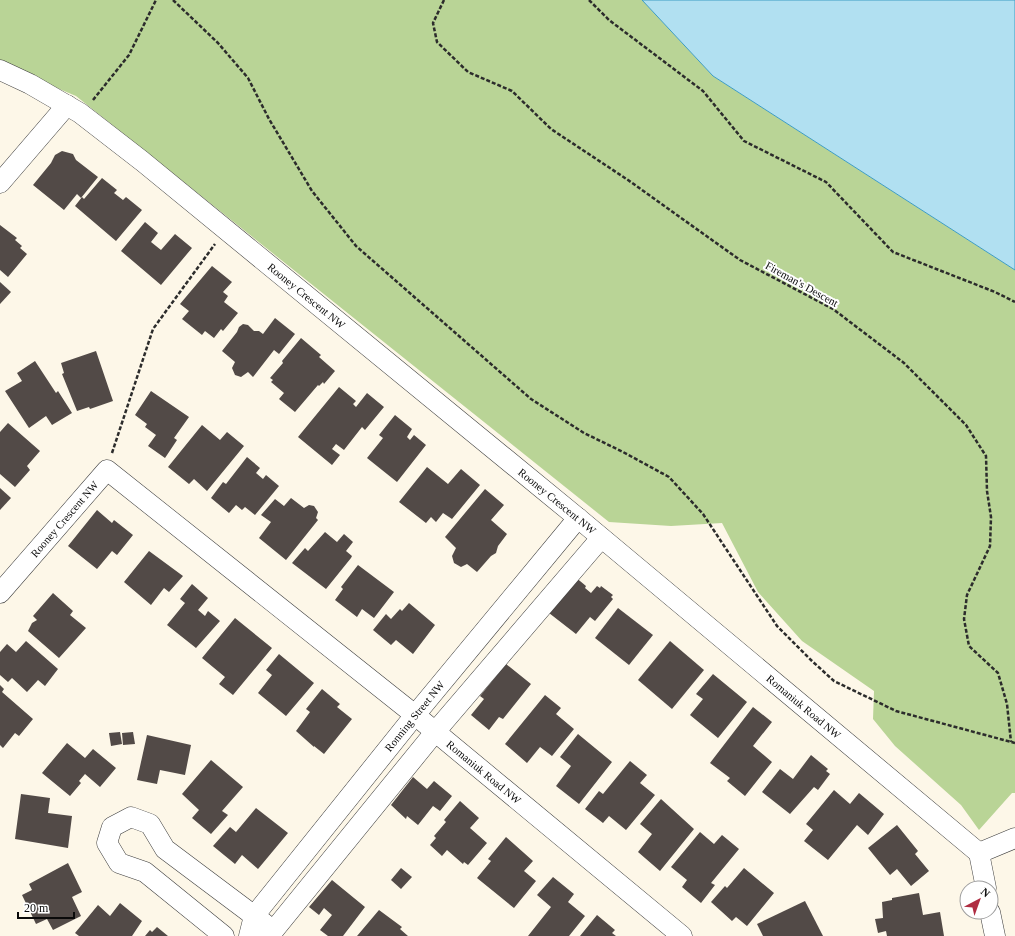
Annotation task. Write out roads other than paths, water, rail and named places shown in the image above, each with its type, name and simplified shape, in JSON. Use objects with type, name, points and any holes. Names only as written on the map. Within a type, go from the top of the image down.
[{"type":"street","name":"Rooney Crescent NW","points":[[0,70],[74,109],[226,229],[602,538]]},
{"type":"street","points":[[0,183],[74,109]]},
{"type":"street","name":"Rooney Crescent NW","points":[[0,593],[107,470],[415,715]]},
{"type":"street","name":"Ronning Street NW","points":[[248,936],[254,916],[415,715],[578,518]]},
{"type":"street","points":[[224,936],[145,872],[119,863],[107,843],[112,827],[130,817],[150,824],[165,849],[254,916],[273,934],[435,732],[602,538]]},
{"type":"street","name":"Romaniuk Road NW","points":[[602,538],[979,853]]},
{"type":"street","name":"Romaniuk Road NW","points":[[415,715],[682,936]]},
{"type":"street","points":[[984,880],[979,853],[1015,838]]},
{"type":"street","points":[[992,920],[995,936]]},
{"type":"water","points":[[642,0],[1015,0],[1015,270],[713,76]]}]
